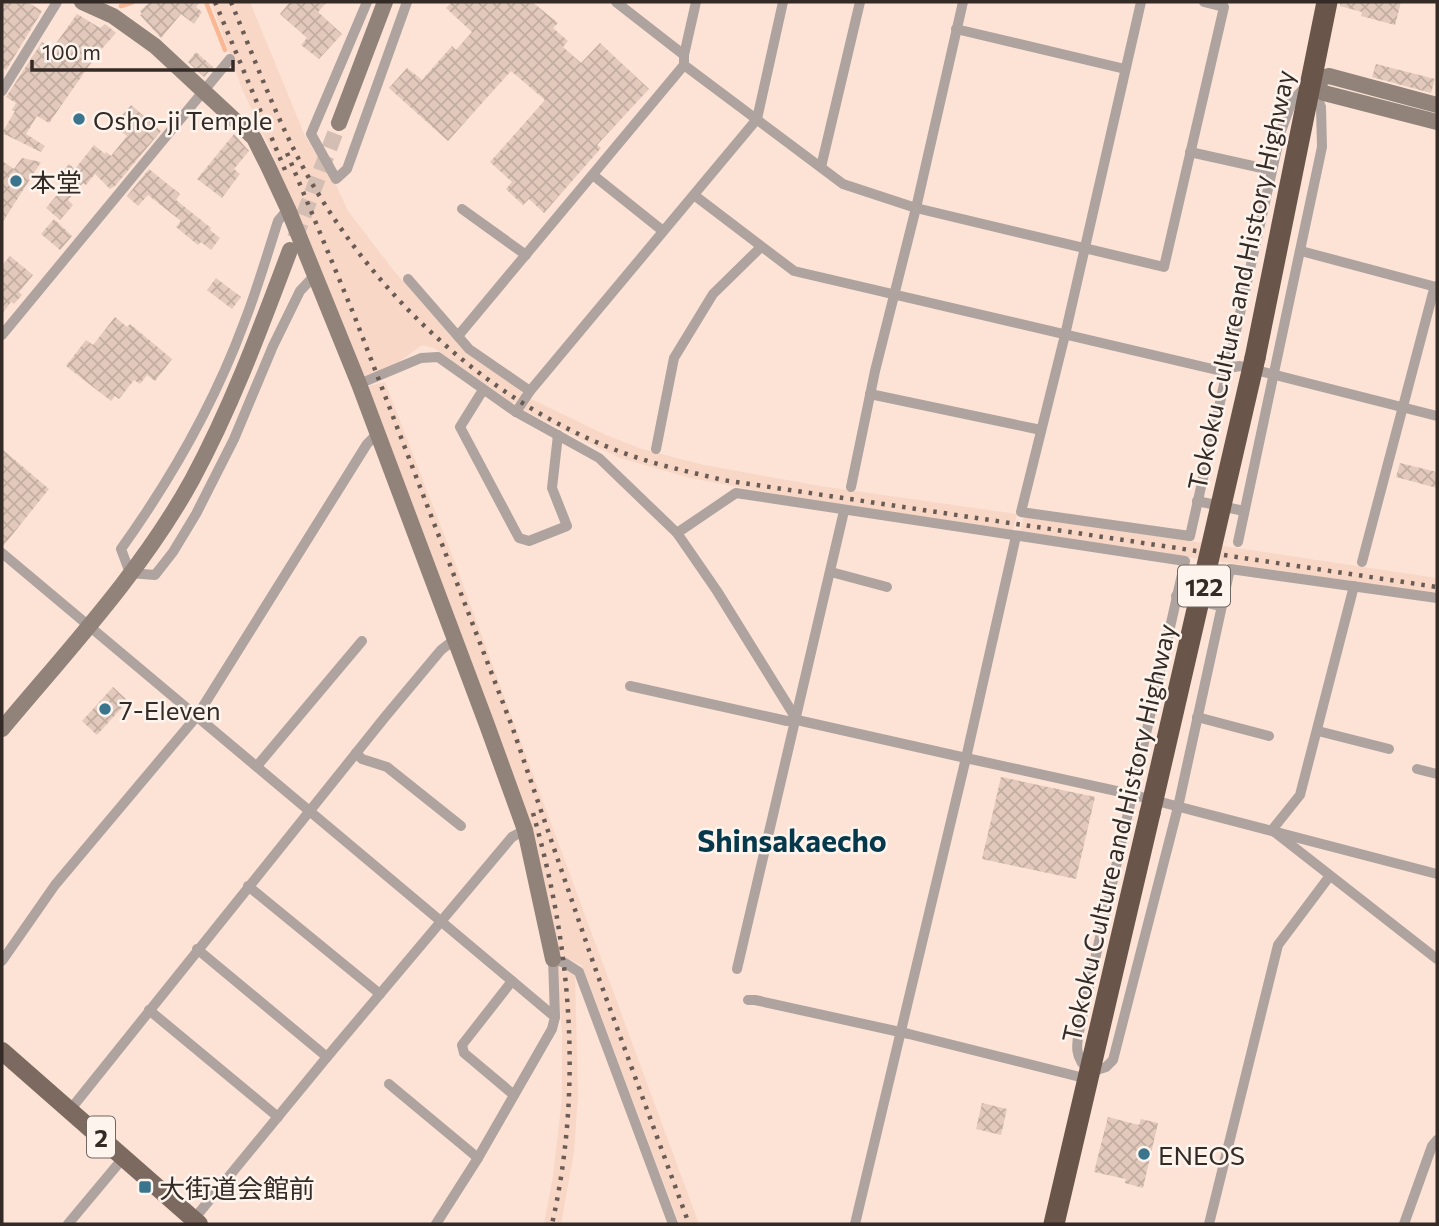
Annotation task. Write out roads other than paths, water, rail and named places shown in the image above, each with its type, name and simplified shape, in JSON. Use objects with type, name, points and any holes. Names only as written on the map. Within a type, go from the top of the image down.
[{"type":"highway","name":"Tokoku Culture and History Highway","points":[[1054,1224],[1255,358],[1327,2]]},
{"type":"main road","name":"2","points":[[2,1051],[124,1157],[190,1220]]},
{"type":"street","points":[[2,91],[57,2]]},
{"type":"street","points":[[82,2],[113,16],[155,46],[254,138],[288,209],[359,384],[525,830],[552,960],[555,1017],[552,1029],[478,1158],[436,1224]]},
{"type":"street","points":[[367,2],[311,134],[336,179],[347,169],[407,2]]},
{"type":"street","points":[[338,122],[385,2]]},
{"type":"street","points":[[616,2],[757,119],[843,184],[916,208],[1164,267],[1224,7],[1204,2]]},
{"type":"street","points":[[458,336],[593,175],[684,60],[696,2]]},
{"type":"street","points":[[516,412],[530,391],[757,119],[783,2]]},
{"type":"street","points":[[821,167],[860,2]]},
{"type":"street","points":[[850,486],[963,2]]},
{"type":"street","points":[[1141,2],[1065,335],[1021,512],[1189,536],[1271,170],[1292,101],[1311,81],[1329,76],[1437,105]]},
{"type":"street","points":[[956,29],[1125,69]]},
{"type":"street","points":[[3,329],[230,59]]},
{"type":"street","points":[[1311,81],[1324,93],[1437,122]]},
{"type":"street","points":[[1238,542],[1322,147],[1321,107],[1311,81]]},
{"type":"street","points":[[1190,152],[1271,170]]},
{"type":"street","points":[[593,175],[663,231]]},
{"type":"street","points":[[694,195],[794,271],[1217,370],[1240,366],[1437,416]]},
{"type":"street","points":[[130,573],[121,549],[187,447],[210,402],[244,324],[278,221],[288,209]]},
{"type":"street","points":[[462,209],[526,254]]},
{"type":"street","points":[[656,449],[674,358],[713,294],[761,247]]},
{"type":"street","points":[[2,729],[130,573],[178,503],[217,430],[290,250]]},
{"type":"street","points":[[1301,251],[1436,287],[1362,562]]},
{"type":"street","points":[[130,573],[155,575],[173,552],[196,514],[234,439],[273,346],[300,291],[315,275]]},
{"type":"street","points":[[408,278],[469,349],[530,391]]},
{"type":"street","points":[[359,384],[429,356],[438,357],[516,412],[599,458],[677,533],[717,591],[797,720]]},
{"type":"street","points":[[483,390],[460,427],[519,538],[524,540],[529,541],[567,526],[552,488],[558,435]]},
{"type":"street","points":[[870,394],[1041,430]]},
{"type":"street","points":[[2,961],[55,885],[197,716],[367,444],[376,435]]},
{"type":"street","points":[[677,533],[736,493],[1185,561],[1130,794],[1082,1017],[1077,1051],[1080,1064],[1089,1076]]},
{"type":"street","points":[[1198,501],[1244,511]]},
{"type":"street","points":[[737,969],[844,511]]},
{"type":"street","points":[[855,1224],[1016,536]]},
{"type":"street","points":[[2,553],[555,1017]]},
{"type":"street","points":[[748,1000],[1089,1076],[1105,1067],[1113,1060],[1178,807],[1230,569],[1437,598]]},
{"type":"street","points":[[831,572],[887,587]]},
{"type":"street","points":[[1272,830],[1300,795],[1354,586]]},
{"type":"street","points":[[1176,596],[1221,606]]},
{"type":"street","points":[[70,1110],[356,753],[441,650],[454,640]]},
{"type":"street","points":[[257,766],[362,641]]},
{"type":"street","points":[[630,686],[1130,794],[1437,874]]},
{"type":"street","points":[[1197,717],[1269,736]]},
{"type":"street","points":[[1318,731],[1389,749]]},
{"type":"street","points":[[356,753],[362,760],[387,767],[461,826]]},
{"type":"street","points":[[1417,769],[1437,774]]},
{"type":"street","points":[[190,1220],[512,837],[525,830]]},
{"type":"street","points":[[1272,830],[1437,959]]},
{"type":"street","points":[[1209,1224],[1278,945],[1329,877]]},
{"type":"street","points":[[248,886],[380,994]]},
{"type":"street","points":[[197,949],[327,1057]]},
{"type":"street","points":[[552,960],[565,963],[579,972],[673,1224]]},
{"type":"street","points":[[512,981],[462,1045],[464,1053],[514,1095]]},
{"type":"street","points":[[149,1010],[278,1118]]},
{"type":"street","points":[[389,1084],[478,1158]]},
{"type":"street","points":[[1404,1224],[1432,1146],[1437,1140]]},
{"type":"street","points":[[68,1224],[124,1157]]},
{"type":"waterway","points":[[121,6],[133,2]]},
{"type":"waterway","points":[[206,2],[225,50]]},
{"type":"tunnel","points":[[295,238],[339,123]]},
{"type":"railway","points":[[215,2],[285,170]]},
{"type":"railway","points":[[231,2],[271,100],[306,173],[349,240],[383,282],[420,322],[461,359],[551,420],[600,444],[651,462],[723,480],[1437,587]]},
{"type":"railway","points":[[287,153],[354,315],[513,729],[594,965],[689,1224]]},
{"type":"railway","points":[[533,813],[556,914],[568,1017],[570,1069],[567,1121],[562,1173],[552,1224]]},
{"type":"place","name":"Osho-ji Temple","points":[[79,119]]},
{"type":"place","name":"本堂","points":[[16,181]]},
{"type":"place","name":"7-Eleven","points":[[105,709]]},
{"type":"place","name":"ENEOS","points":[[1144,1154]]},
{"type":"place","name":"大街道会館前","points":[[145,1187]]},
{"type":"district","name":"Shinsakaecho","points":[[792,839]]}]
